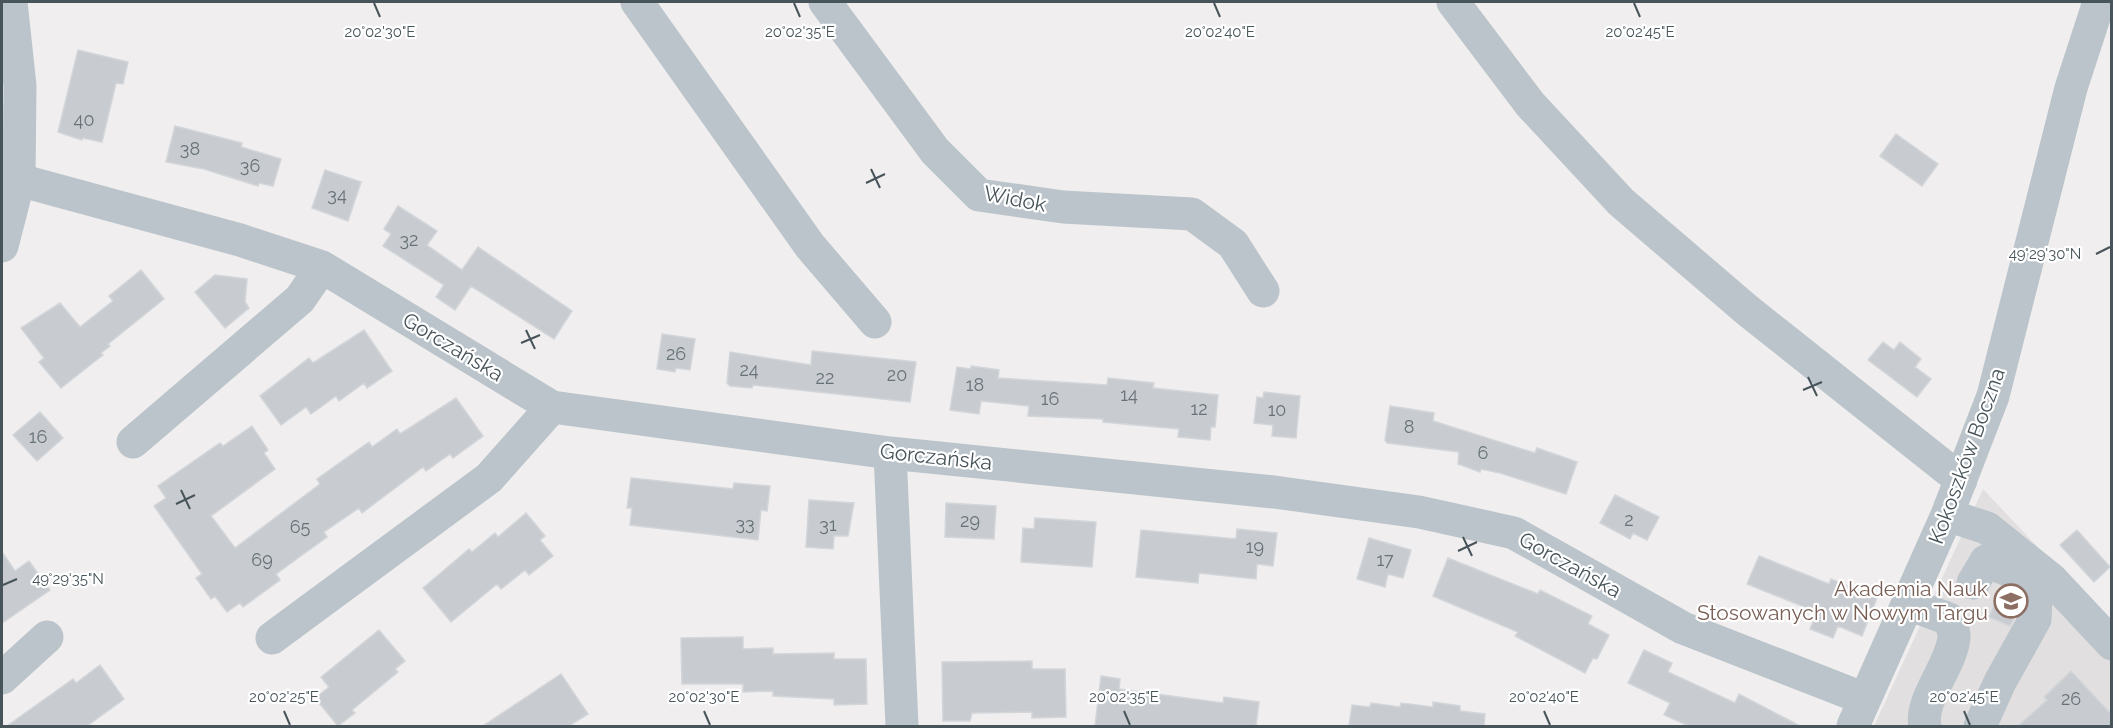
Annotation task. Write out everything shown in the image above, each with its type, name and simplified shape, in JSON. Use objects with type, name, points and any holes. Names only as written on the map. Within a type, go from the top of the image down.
[{"type":"street","points":[[2,246],[20,86],[11,2]]},
{"type":"street","points":[[637,2],[810,246],[875,322]]},
{"type":"street","name":"Widok","points":[[825,2],[935,151],[979,195],[1063,207],[1192,214],[1233,244],[1263,291]]},
{"type":"street","points":[[1454,2],[1530,104],[1621,202],[1747,310],[1961,480]]},
{"type":"street","name":"Kokoszków Boczna","points":[[1859,713],[1947,515],[1993,396],[2072,88],[2099,2]]},
{"type":"street","name":"Gorczańska","points":[[10,174],[240,240],[322,267],[552,407],[890,453],[1274,492],[1419,512],[1514,533],[1683,628],[1859,713]]},
{"type":"street","points":[[133,442],[300,299],[322,267]]},
{"type":"street","points":[[272,638],[489,478],[552,407]]},
{"type":"street","points":[[890,453],[902,726]]},
{"type":"street","points":[[1947,515],[1987,528],[2052,580],[2112,644]]},
{"type":"street","points":[[1973,583],[1986,561],[2022,576],[2036,596],[2035,619],[2000,682],[1980,726]]},
{"type":"street","points":[[1908,604],[1949,620],[1955,637],[1941,677],[1922,715],[1925,726]]},
{"type":"street","points":[[2,678],[47,637]]},
{"type":"shaded area","name":"Akademia Nauk Stosowanych w Nowym Targu","points":[[1983,489],[2111,625],[2111,726],[1874,726]]},
{"type":"building","points":[[78,50],[128,62],[123,84],[116,83],[102,142],[83,138],[82,140],[58,132]]},
{"type":"building","points":[[175,126],[242,143],[241,147],[281,159],[273,186],[259,183],[258,186],[204,169],[166,162]]},
{"type":"building","points":[[1896,134],[1938,164],[1922,186],[1880,156]]},
{"type":"building","points":[[325,170],[361,182],[348,221],[312,208]]},
{"type":"building","points":[[398,206],[437,231],[427,245],[462,270],[478,247],[572,311],[554,339],[471,286],[455,310],[436,297],[444,285],[383,246],[391,234],[384,229]]},
{"type":"building","points":[[141,270],[164,299],[108,344],[110,346],[101,353],[103,355],[61,388],[39,362],[44,358],[21,328],[60,303],[80,327],[113,301],[109,296]]},
{"type":"building","points":[[215,275],[247,279],[245,302],[249,308],[225,328],[195,292]]},
{"type":"building","points":[[364,330],[392,371],[367,388],[364,383],[339,401],[336,396],[311,414],[306,407],[281,425],[260,396],[309,358],[313,363]]},
{"type":"building","points":[[662,334],[695,339],[690,370],[676,368],[675,372],[657,369]]},
{"type":"building","points":[[1883,342],[1894,350],[1900,342],[1921,359],[1915,367],[1931,379],[1917,397],[1868,360]]},
{"type":"building","points":[[812,351],[916,362],[910,402],[753,385],[752,388],[730,386],[727,383],[730,352],[811,365]]},
{"type":"building","points":[[971,366],[999,370],[998,378],[1107,385],[1108,378],[1154,383],[1153,388],[1218,395],[1215,427],[1211,427],[1210,440],[1178,437],[1179,429],[1103,422],[1103,419],[1028,416],[1029,406],[981,401],[979,414],[950,410],[957,367],[971,369]]},
{"type":"building","points":[[1264,392],[1300,396],[1296,438],[1272,436],[1273,425],[1254,423],[1257,397],[1263,398]]},
{"type":"building","points":[[456,398],[483,436],[453,458],[450,454],[426,471],[423,467],[362,513],[359,508],[324,532],[327,537],[276,574],[280,580],[243,607],[240,603],[227,612],[215,596],[211,599],[196,578],[202,574],[154,506],[166,498],[158,486],[220,443],[223,446],[252,426],[268,450],[264,453],[275,469],[211,516],[235,548],[320,484],[317,479],[369,442],[372,447],[397,429],[400,434]]},
{"type":"building","points":[[1390,406],[1434,413],[1433,421],[1535,453],[1537,448],[1577,462],[1566,494],[1500,473],[1481,469],[1480,472],[1458,464],[1459,452],[1387,443],[1385,440]]},
{"type":"building","points":[[40,412],[63,438],[37,461],[13,435]]},
{"type":"building","points":[[631,478],[733,489],[734,483],[770,486],[767,511],[761,510],[758,540],[630,525],[632,508],[627,508]]},
{"type":"building","points":[[1615,495],[1659,517],[1647,540],[1633,533],[1630,539],[1600,523]]},
{"type":"building","points":[[809,500],[854,503],[848,536],[834,536],[833,549],[806,547]]},
{"type":"building","points":[[946,503],[996,506],[994,539],[945,537]]},
{"type":"building","points":[[526,513],[545,536],[540,540],[553,556],[529,575],[525,570],[501,589],[497,584],[451,622],[423,588],[469,549],[472,552],[495,533],[498,537]]},
{"type":"building","points":[[1035,518],[1096,522],[1092,567],[1021,562],[1023,528],[1034,529]]},
{"type":"building","points":[[1237,529],[1277,533],[1273,566],[1257,564],[1256,579],[1199,573],[1198,583],[1136,577],[1141,530],[1236,539]]},
{"type":"building","points":[[2077,530],[2110,567],[2094,582],[2060,545]]},
{"type":"building","points":[[1369,538],[1411,550],[1403,578],[1388,574],[1385,587],[1357,579]]},
{"type":"building","points":[[2,552],[15,571],[29,561],[50,590],[2,623]]},
{"type":"building","points":[[1759,556],[1829,584],[1831,579],[1877,598],[1862,636],[1838,626],[1833,638],[1810,629],[1817,612],[1747,584]]},
{"type":"building","points":[[1448,558],[1538,594],[1540,590],[1592,616],[1588,624],[1609,635],[1597,659],[1593,658],[1585,673],[1515,636],[1518,632],[1433,596]]},
{"type":"building","points":[[2002,588],[2010,591],[2017,602],[2016,614],[2010,626],[1989,617]]},
{"type":"building","points":[[379,630],[405,661],[395,669],[398,672],[352,710],[355,713],[338,726],[315,698],[329,687],[321,677]]},
{"type":"building","points":[[743,637],[743,649],[773,648],[773,654],[834,653],[834,659],[866,659],[867,704],[834,705],[834,699],[773,696],[773,691],[743,692],[743,684],[682,684],[681,638]]},
{"type":"building","points":[[1644,650],[1672,663],[1668,672],[1735,703],[1739,694],[1800,726],[1689,726],[1664,715],[1670,703],[1628,683]]},
{"type":"building","points":[[1032,661],[1032,669],[1065,669],[1066,717],[1032,718],[1032,712],[972,713],[970,721],[943,721],[942,662]]},
{"type":"building","points":[[100,665],[124,699],[87,726],[7,726],[73,679],[76,683]]},
{"type":"building","points":[[2071,671],[2112,715],[2112,726],[2018,726],[2047,700],[2044,697]]},
{"type":"building","points":[[561,674],[588,714],[569,726],[483,726]]},
{"type":"building","points":[[1101,676],[1120,679],[1119,689],[1223,703],[1224,697],[1259,702],[1256,726],[1095,726]]},
{"type":"building","points":[[1433,702],[1460,706],[1460,711],[1485,714],[1484,726],[1349,726],[1352,705],[1370,707],[1371,703],[1400,707],[1401,703],[1433,707]]},
{"type":"place","name":"Akademia Nauk Stosowanych w Nowym Targu","points":[[2011,601]]}]
